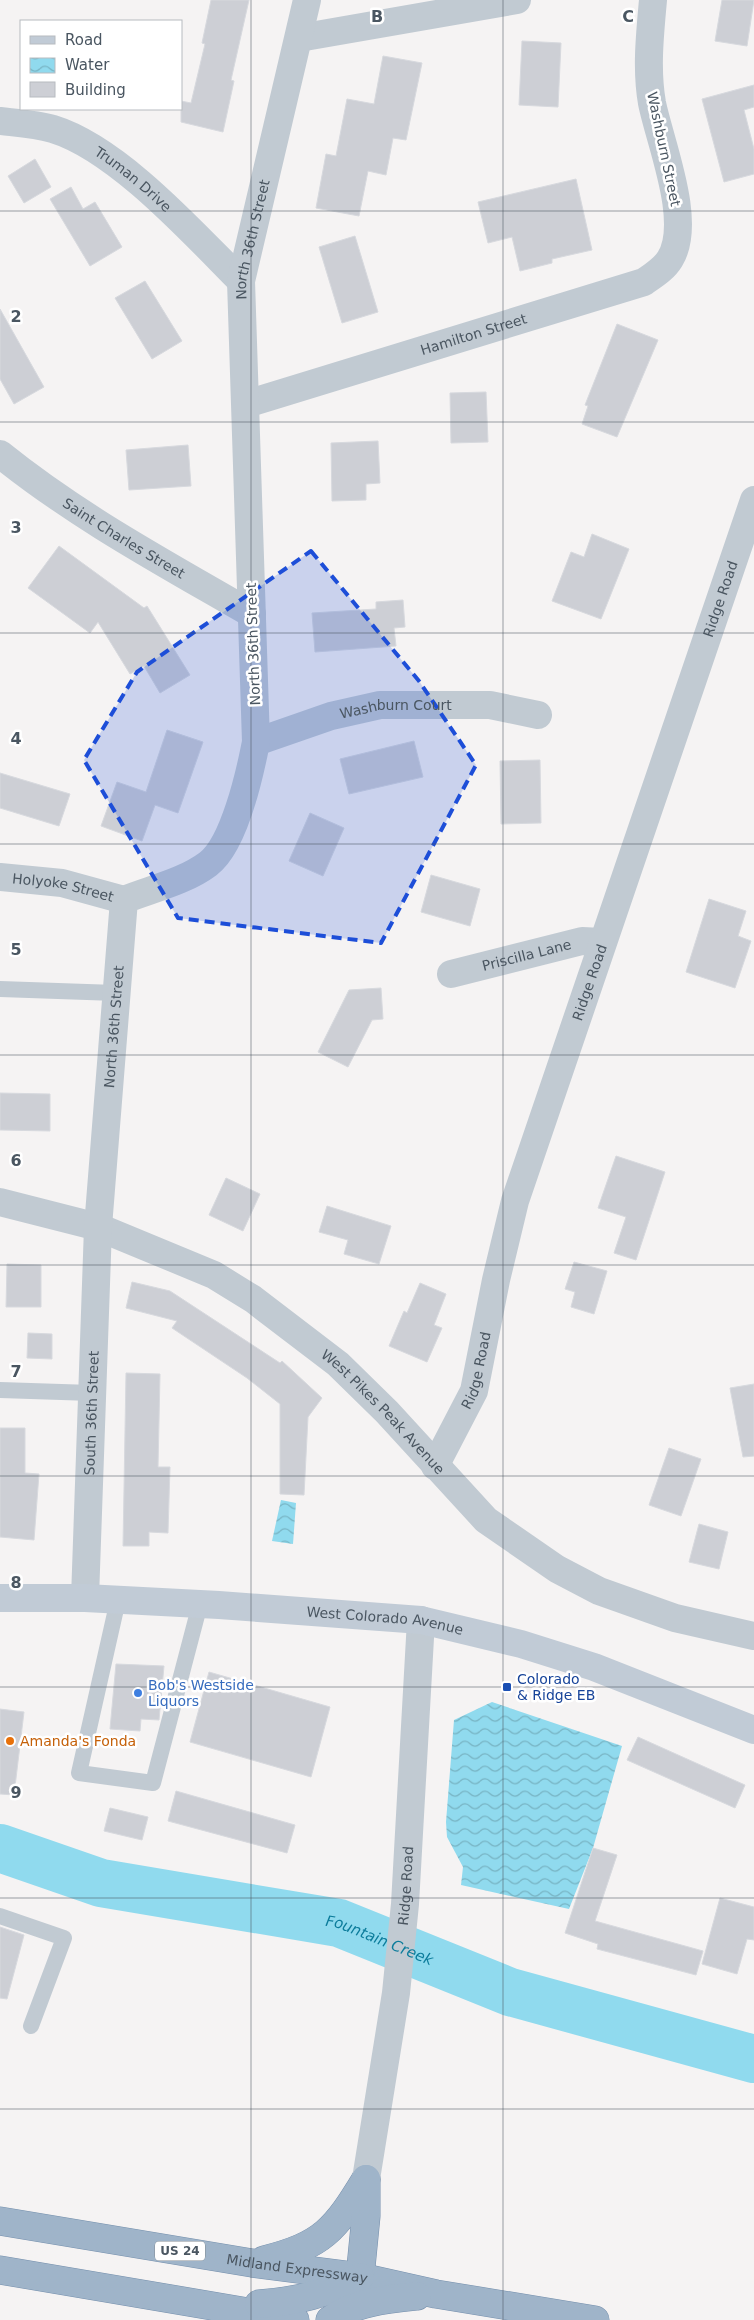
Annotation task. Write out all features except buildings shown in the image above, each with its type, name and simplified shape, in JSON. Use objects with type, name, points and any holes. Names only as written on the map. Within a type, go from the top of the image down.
[{"type":"highway","points":[[252,2263],[296,2252],[322,2237],[344,2215],[366,2179]]},
{"type":"highway","points":[[226,2308],[295,2301],[333,2290],[360,2277],[366,2216],[366,2179]]},
{"type":"highway","name":"Midland Expressway","points":[[0,2220],[252,2263],[360,2277],[436,2294],[595,2320]]},
{"type":"highway","points":[[0,2270],[295,2320]]},
{"type":"highway","points":[[330,2320],[342,2312],[370,2302],[436,2294]]},
{"type":"main road","name":"West Colorado Avenue","points":[[0,1598],[85,1598],[200,1604],[421,1620],[521,1644],[594,1667],[754,1730]]},
{"type":"street","name":"North 36th Street","points":[[98,1227],[124,900],[192,874],[210,863],[223,844],[239,810],[248,781],[256,742],[241,281],[307,0]]},
{"type":"street","points":[[299,38],[517,0]]},
{"type":"street","name":"Washburn Street","points":[[653,0],[649,55],[652,102],[672,179],[677,213],[678,238]]},
{"type":"street","name":"Truman Drive","points":[[0,122],[53,130],[79,140],[118,166],[162,203],[241,281]]},
{"type":"street","name":"Hamilton Street","points":[[246,404],[644,282],[660,271],[670,258],[678,238]]},
{"type":"street","name":"Saint Charles Street","points":[[0,454],[25,474],[108,531],[252,614]]},
{"type":"street","name":"Ridge Road","points":[[435,1466],[474,1390],[496,1280],[515,1201],[754,500]]},
{"type":"street","name":"Washburn Court","points":[[256,742],[332,716],[380,705],[490,704],[538,715]]},
{"type":"street","name":"Holyoke Street","points":[[0,877],[62,883],[124,900]]},
{"type":"street","name":"Priscilla Lane","points":[[451,974],[582,942],[602,942]]},
{"type":"street","name":"West Pikes Peak Avenue","points":[[0,1202],[98,1227],[214,1275],[253,1299],[338,1364],[387,1412],[486,1520],[557,1569],[599,1591],[675,1618],[754,1636]]},
{"type":"street","name":"South 36th Street","points":[[85,1598],[98,1227]]},
{"type":"street","name":"Ridge Road","points":[[366,2179],[396,1993],[405,1904],[421,1620]]},
{"type":"lane","points":[[0,989],[116,993]]},
{"type":"lane","points":[[0,1390],[92,1393]]},
{"type":"lane","points":[[118,1600],[79,1773],[153,1783],[200,1604]]},
{"type":"lane","points":[[0,1916],[64,1938],[32,2026]]},
{"type":"highlighted area","points":[[311,551],[419,681],[476,765],[381,943],[178,918],[84,760],[137,672]]},
{"type":"water","points":[[281,1500],[296,1503],[293,1544],[272,1541]]},
{"type":"water","points":[[492,1702],[622,1746],[593,1848],[569,1909],[461,1885],[463,1867],[447,1837],[446,1822],[454,1720]]},
{"type":"waterway","name":"Fountain Creek","points":[[0,1848],[101,1883],[339,1923],[510,1992],[754,2059]]},
{"type":"place","name":"Colorado & Ridge EB","points":[[507,1687]]},
{"type":"place","name":"Bob's Westside Liquors","points":[[138,1693]]},
{"type":"place","name":"Amanda's Fonda","points":[[10,1741]]}]
